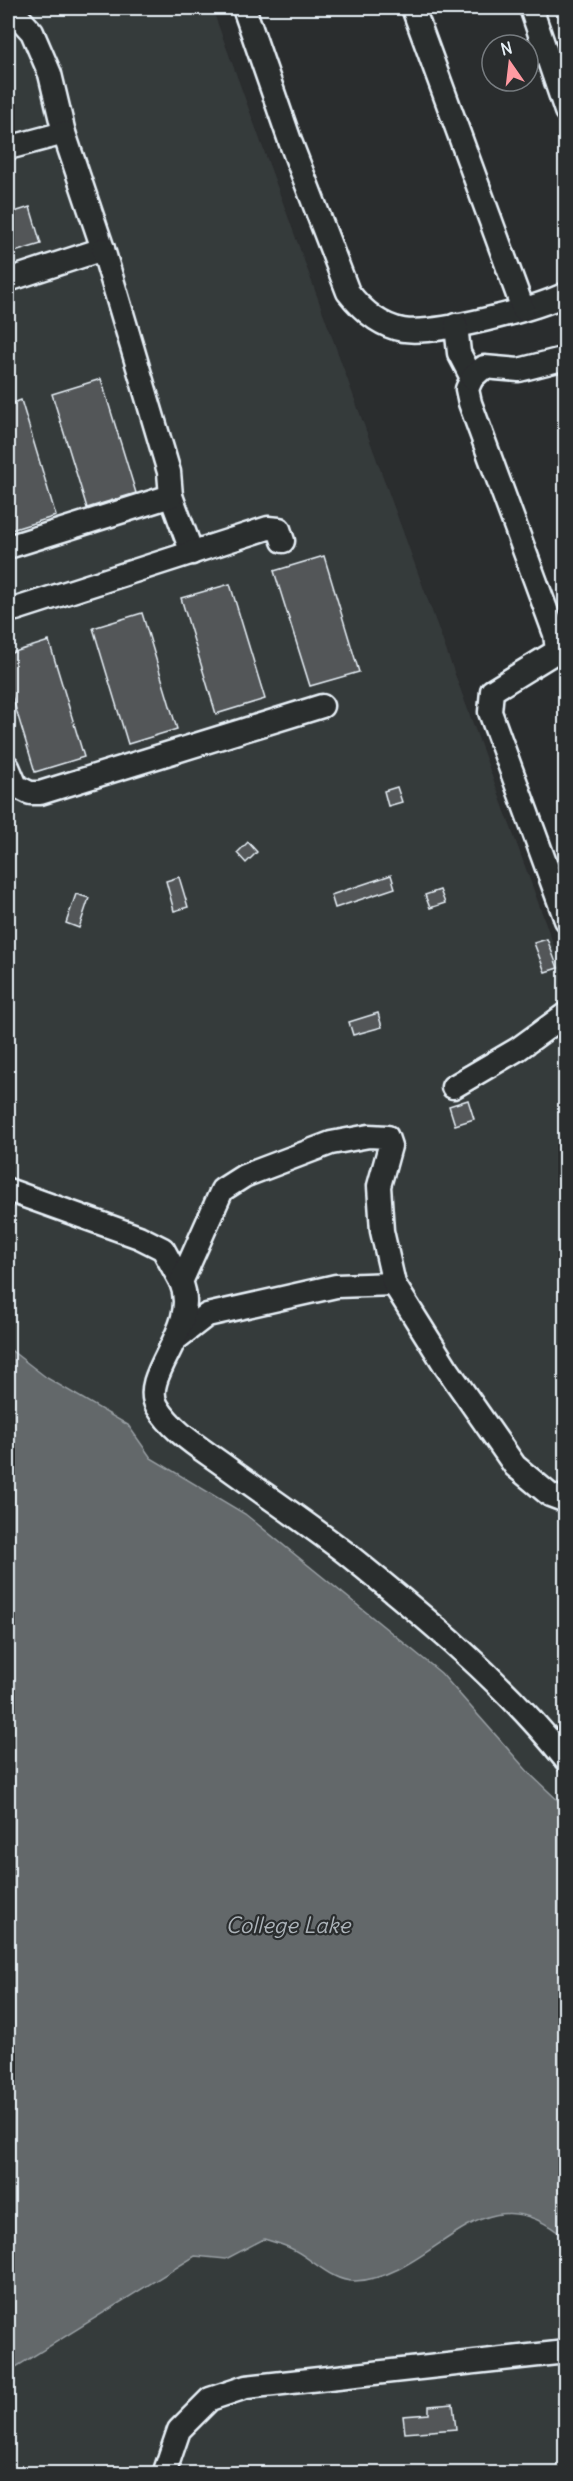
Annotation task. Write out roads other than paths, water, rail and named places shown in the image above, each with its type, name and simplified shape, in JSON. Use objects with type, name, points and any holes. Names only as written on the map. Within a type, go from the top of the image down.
[{"type":"lane","points":[[10,8],[32,32],[50,74],[64,134],[103,249],[169,472],[171,496],[192,553]]},
{"type":"lane","points":[[244,8],[348,292],[375,320],[404,330],[456,325],[549,302],[566,294]]},
{"type":"lane","points":[[413,8],[523,309]]},
{"type":"lane","points":[[531,8],[566,111]]},
{"type":"lane","points":[[8,148],[64,134]]},
{"type":"lane","points":[[8,280],[103,249]]},
{"type":"lane","points":[[456,325],[459,353],[472,378]]},
{"type":"lane","points":[[566,358],[519,370],[484,367],[472,378],[467,389],[470,403],[555,634],[557,651],[492,691],[490,712],[566,920]]},
{"type":"lane","points":[[8,547],[171,496]]},
{"type":"lane","points":[[8,607],[16,609],[268,528],[279,529],[283,541]]},
{"type":"lane","points":[[8,767],[15,786],[30,793],[40,793],[322,706]]},
{"type":"lane","points":[[453,1087],[518,1049],[566,1014]]},
{"type":"lane","points":[[181,1282],[222,1190],[244,1176],[331,1143],[369,1136],[387,1137],[390,1146],[379,1186],[382,1231],[394,1284],[515,1466],[550,1495],[566,1501]]},
{"type":"lane","points":[[8,1190],[139,1237],[163,1249],[184,1290],[184,1314],[176,1339],[153,1384],[153,1396],[157,1406],[183,1436],[346,1554],[380,1582],[500,1686],[566,1760]]},
{"type":"lane","points":[[176,1339],[207,1315],[336,1286],[394,1284]]},
{"type":"lane","points":[[164,2474],[179,2430],[210,2399],[246,2387],[566,2352]]},
{"type":"water","name":"College Lake","points":[[8,1348],[47,1378],[128,1425],[151,1458],[245,1514],[441,1673],[530,1774],[565,1807],[565,2238],[535,2219],[508,2214],[483,2219],[458,2231],[410,2263],[384,2275],[355,2281],[338,2278],[298,2252],[264,2239],[226,2259],[195,2256],[8,2372]]}]
